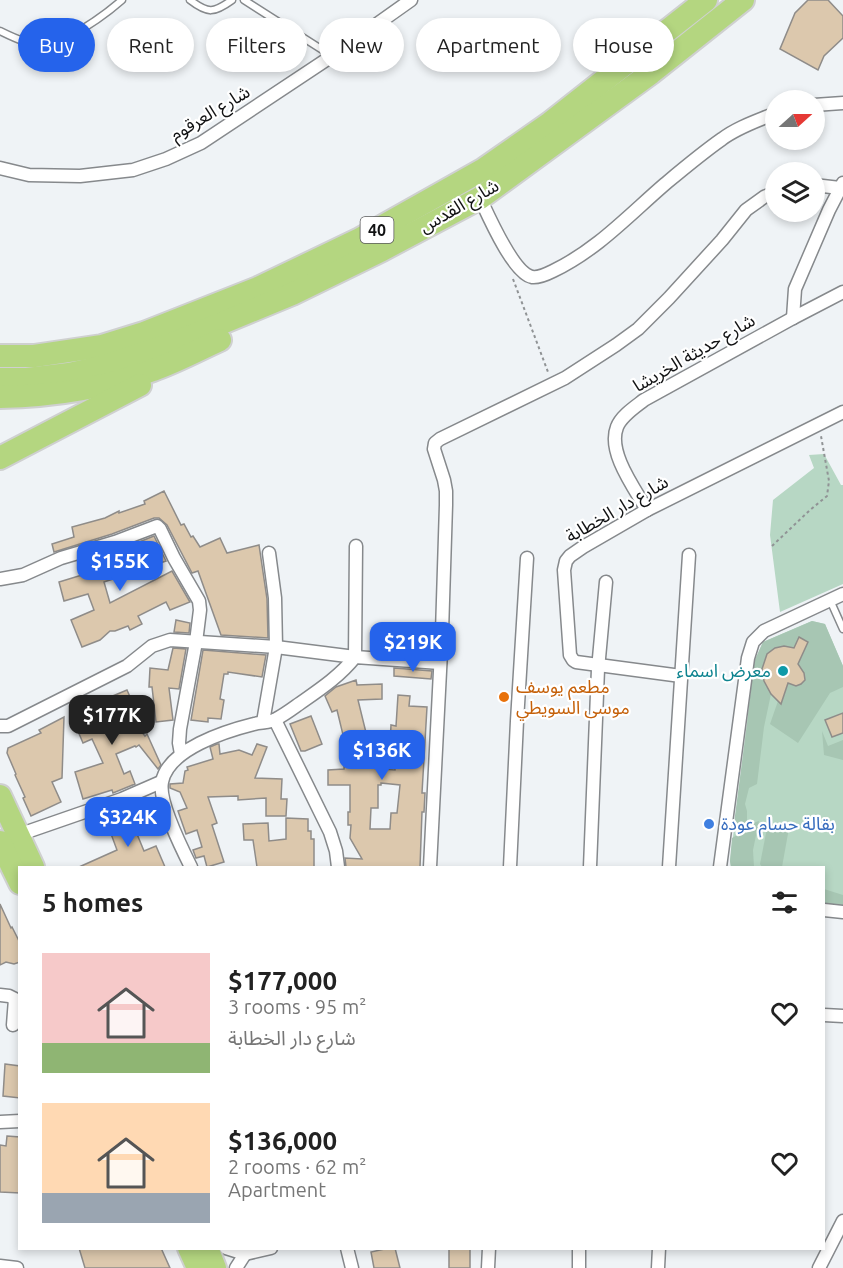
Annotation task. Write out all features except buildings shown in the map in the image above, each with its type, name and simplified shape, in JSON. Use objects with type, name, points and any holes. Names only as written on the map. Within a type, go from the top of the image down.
[{"type":"highway","name":"شارع القدس","points":[[0,356],[34,356],[102,346],[144,333],[258,288],[358,240],[484,170],[550,123],[706,0]]},
{"type":"highway","name":"شارع القدس","points":[[0,379],[27,379],[69,374],[106,366],[169,345],[292,294],[382,250],[480,198],[651,73],[743,0]]},
{"type":"highway","points":[[0,458],[184,363],[292,294]]},
{"type":"highway","points":[[0,397],[29,396],[98,386],[153,370],[229,335]]},
{"type":"highway","points":[[0,796],[18,875]]},
{"type":"highway","points":[[9,839],[32,866]]},
{"type":"highway","points":[[190,1250],[198,1268]]},
{"type":"highway","points":[[208,1250],[214,1268]]},
{"type":"street","name":"شارع العرقوم","points":[[386,18],[411,0]]},
{"type":"street","name":"شارع العرقوم","points":[[0,168],[29,175],[80,176],[133,170],[201,143],[319,65]]},
{"type":"street","points":[[825,104],[843,103]]},
{"type":"street","points":[[480,198],[490,221],[516,265],[523,273],[531,277],[542,276],[572,262],[592,248],[664,185],[723,138],[738,128],[765,117]]},
{"type":"street","points":[[793,318],[795,289],[829,210],[842,186],[825,185]]},
{"type":"street","points":[[430,866],[441,663],[446,491],[434,449],[435,443],[453,431],[565,378],[624,340],[669,298],[746,210],[765,197]]},
{"type":"street","name":"شارع حديثة الخريشا","points":[[647,510],[621,465],[615,444],[617,426],[626,414],[644,400],[843,292]]},
{"type":"street","name":"شارع دار الخطابة","points":[[681,676],[573,660],[570,655],[564,570],[566,561],[583,547],[647,510],[843,412]]},
{"type":"street","points":[[0,579],[23,575],[61,558],[115,542],[157,526],[200,601],[196,642],[180,729],[181,754]]},
{"type":"street","points":[[191,866],[176,836],[162,797],[161,782],[167,767],[181,754],[202,742],[241,727],[269,721],[339,675],[355,657],[356,546]]},
{"type":"street","points":[[269,553],[275,598],[276,647],[269,721],[330,832],[338,866]]},
{"type":"street","points":[[669,866],[689,555]]},
{"type":"street","points":[[510,866],[527,558]]},
{"type":"street","points":[[590,866],[598,665],[606,582]]},
{"type":"street","points":[[720,866],[748,658],[753,642],[764,632],[843,594]]},
{"type":"street","points":[[0,737],[4,726],[127,666],[152,645],[170,640],[276,647],[355,657],[441,663]]},
{"type":"street","points":[[9,839],[122,799],[161,782]]},
{"type":"street","points":[[825,910],[843,912]]},
{"type":"street","points":[[0,995],[15,999],[13,1025]]},
{"type":"street","points":[[825,1015],[843,1016]]},
{"type":"street","points":[[0,1122],[18,1121]]},
{"type":"street","points":[[819,1268],[843,1221]]},
{"type":"street","points":[[232,1250],[245,1254],[262,1250]]},
{"type":"street","points":[[348,1250],[352,1268]]},
{"type":"street","points":[[488,1268],[489,1250]]},
{"type":"street","points":[[579,1250],[579,1268]]},
{"type":"street","points":[[658,1268],[659,1250]]},
{"type":"street","points":[[236,1268],[245,1254]]},
{"type":"street","points":[[0,1266],[17,1268]]},
{"type":"lane","points":[[0,32],[22,41],[42,46],[54,46],[89,25],[122,0]]},
{"type":"lane","points":[[190,0],[206,11],[213,11],[232,0]]},
{"type":"lane","points":[[244,0],[319,48]]},
{"type":"lane","points":[[830,600],[843,629]]},
{"type":"path","points":[[511,275],[549,374]]},
{"type":"path","points":[[772,546],[827,496],[829,481],[819,424]]},
{"type":"green space","points":[[824,454],[843,485],[843,584],[780,612],[770,535],[773,500],[814,468],[809,455]]},
{"type":"green space","points":[[812,621],[825,624],[843,666],[843,906],[825,904],[825,866],[731,866],[754,662],[763,642]]},
{"type":"green space","points":[[812,621],[825,624],[843,666],[843,687],[830,693],[798,743],[770,724],[778,701],[782,702],[788,683],[798,685],[805,680],[803,672],[797,667],[808,642],[799,637],[794,648],[784,646],[775,648],[767,654],[762,669],[764,681],[771,694],[764,727],[757,784],[749,788],[745,804],[747,824],[733,831],[754,662],[763,642]]},
{"type":"green space","points":[[822,731],[828,746],[843,740],[843,760],[824,755]]},
{"type":"green space","points":[[759,821],[753,850],[754,866],[731,866],[732,838]]},
{"type":"green space","points":[[768,823],[789,828],[782,866],[761,866]]},
{"type":"green space","points":[[825,889],[843,895],[843,906],[825,904]]},
{"type":"place","name":"معرض اسماء","points":[[783,671]]},
{"type":"place","name":"مطعم يوسف موسى السويطي","points":[[504,697]]},
{"type":"place","name":"بقالة حسام عودة","points":[[709,824]]}]
